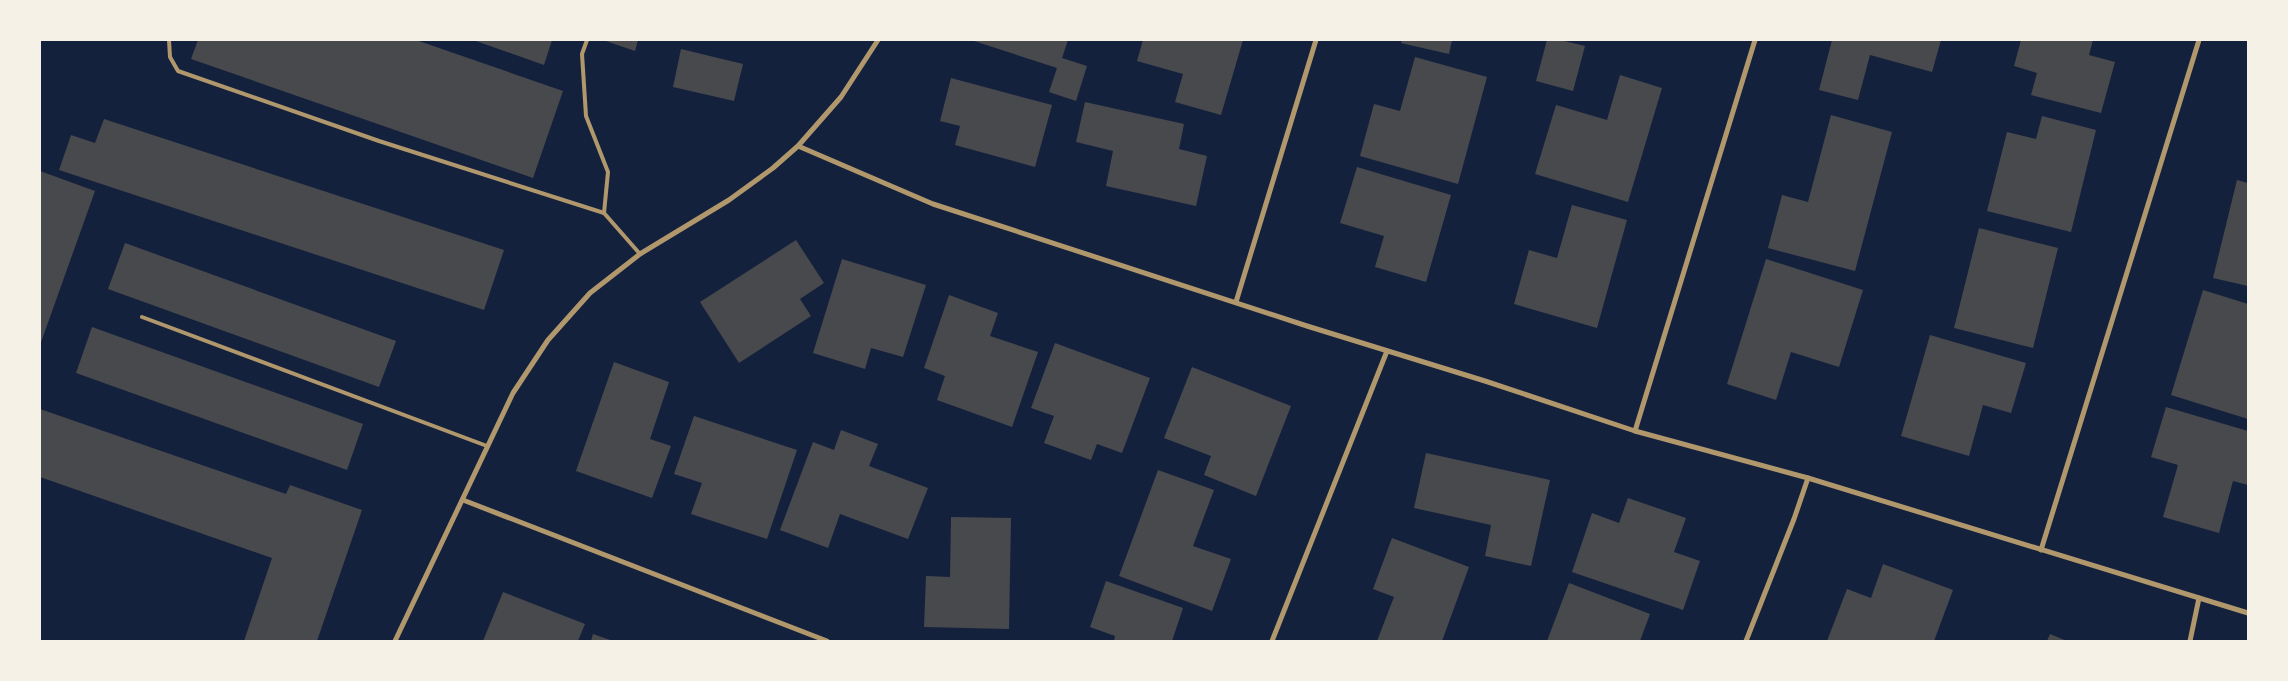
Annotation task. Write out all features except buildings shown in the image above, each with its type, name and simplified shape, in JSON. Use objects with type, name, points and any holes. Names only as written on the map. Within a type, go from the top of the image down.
[{"type":"street","points":[[395,641],[513,393],[548,340],[590,294],[640,254],[729,200],[773,168],[798,146],[842,96],[878,40]]},
{"type":"street","points":[[1236,302],[1316,40]]},
{"type":"street","points":[[1635,431],[1755,40]]},
{"type":"street","points":[[2041,550],[2199,40]]},
{"type":"street","points":[[798,146],[934,204],[1635,431],[1808,478],[2248,613]]},
{"type":"street","points":[[1272,641],[1387,351]]},
{"type":"street","points":[[1746,641],[1808,478]]},
{"type":"street","points":[[463,500],[827,641]]},
{"type":"street","points":[[2190,641],[2199,598]]},
{"type":"lane","points":[[169,40],[170,57],[178,71],[379,141],[604,213],[640,254]]},
{"type":"lane","points":[[587,40],[582,54],[586,116],[608,172],[604,213]]},
{"type":"lane","points":[[142,317],[488,446]]}]
